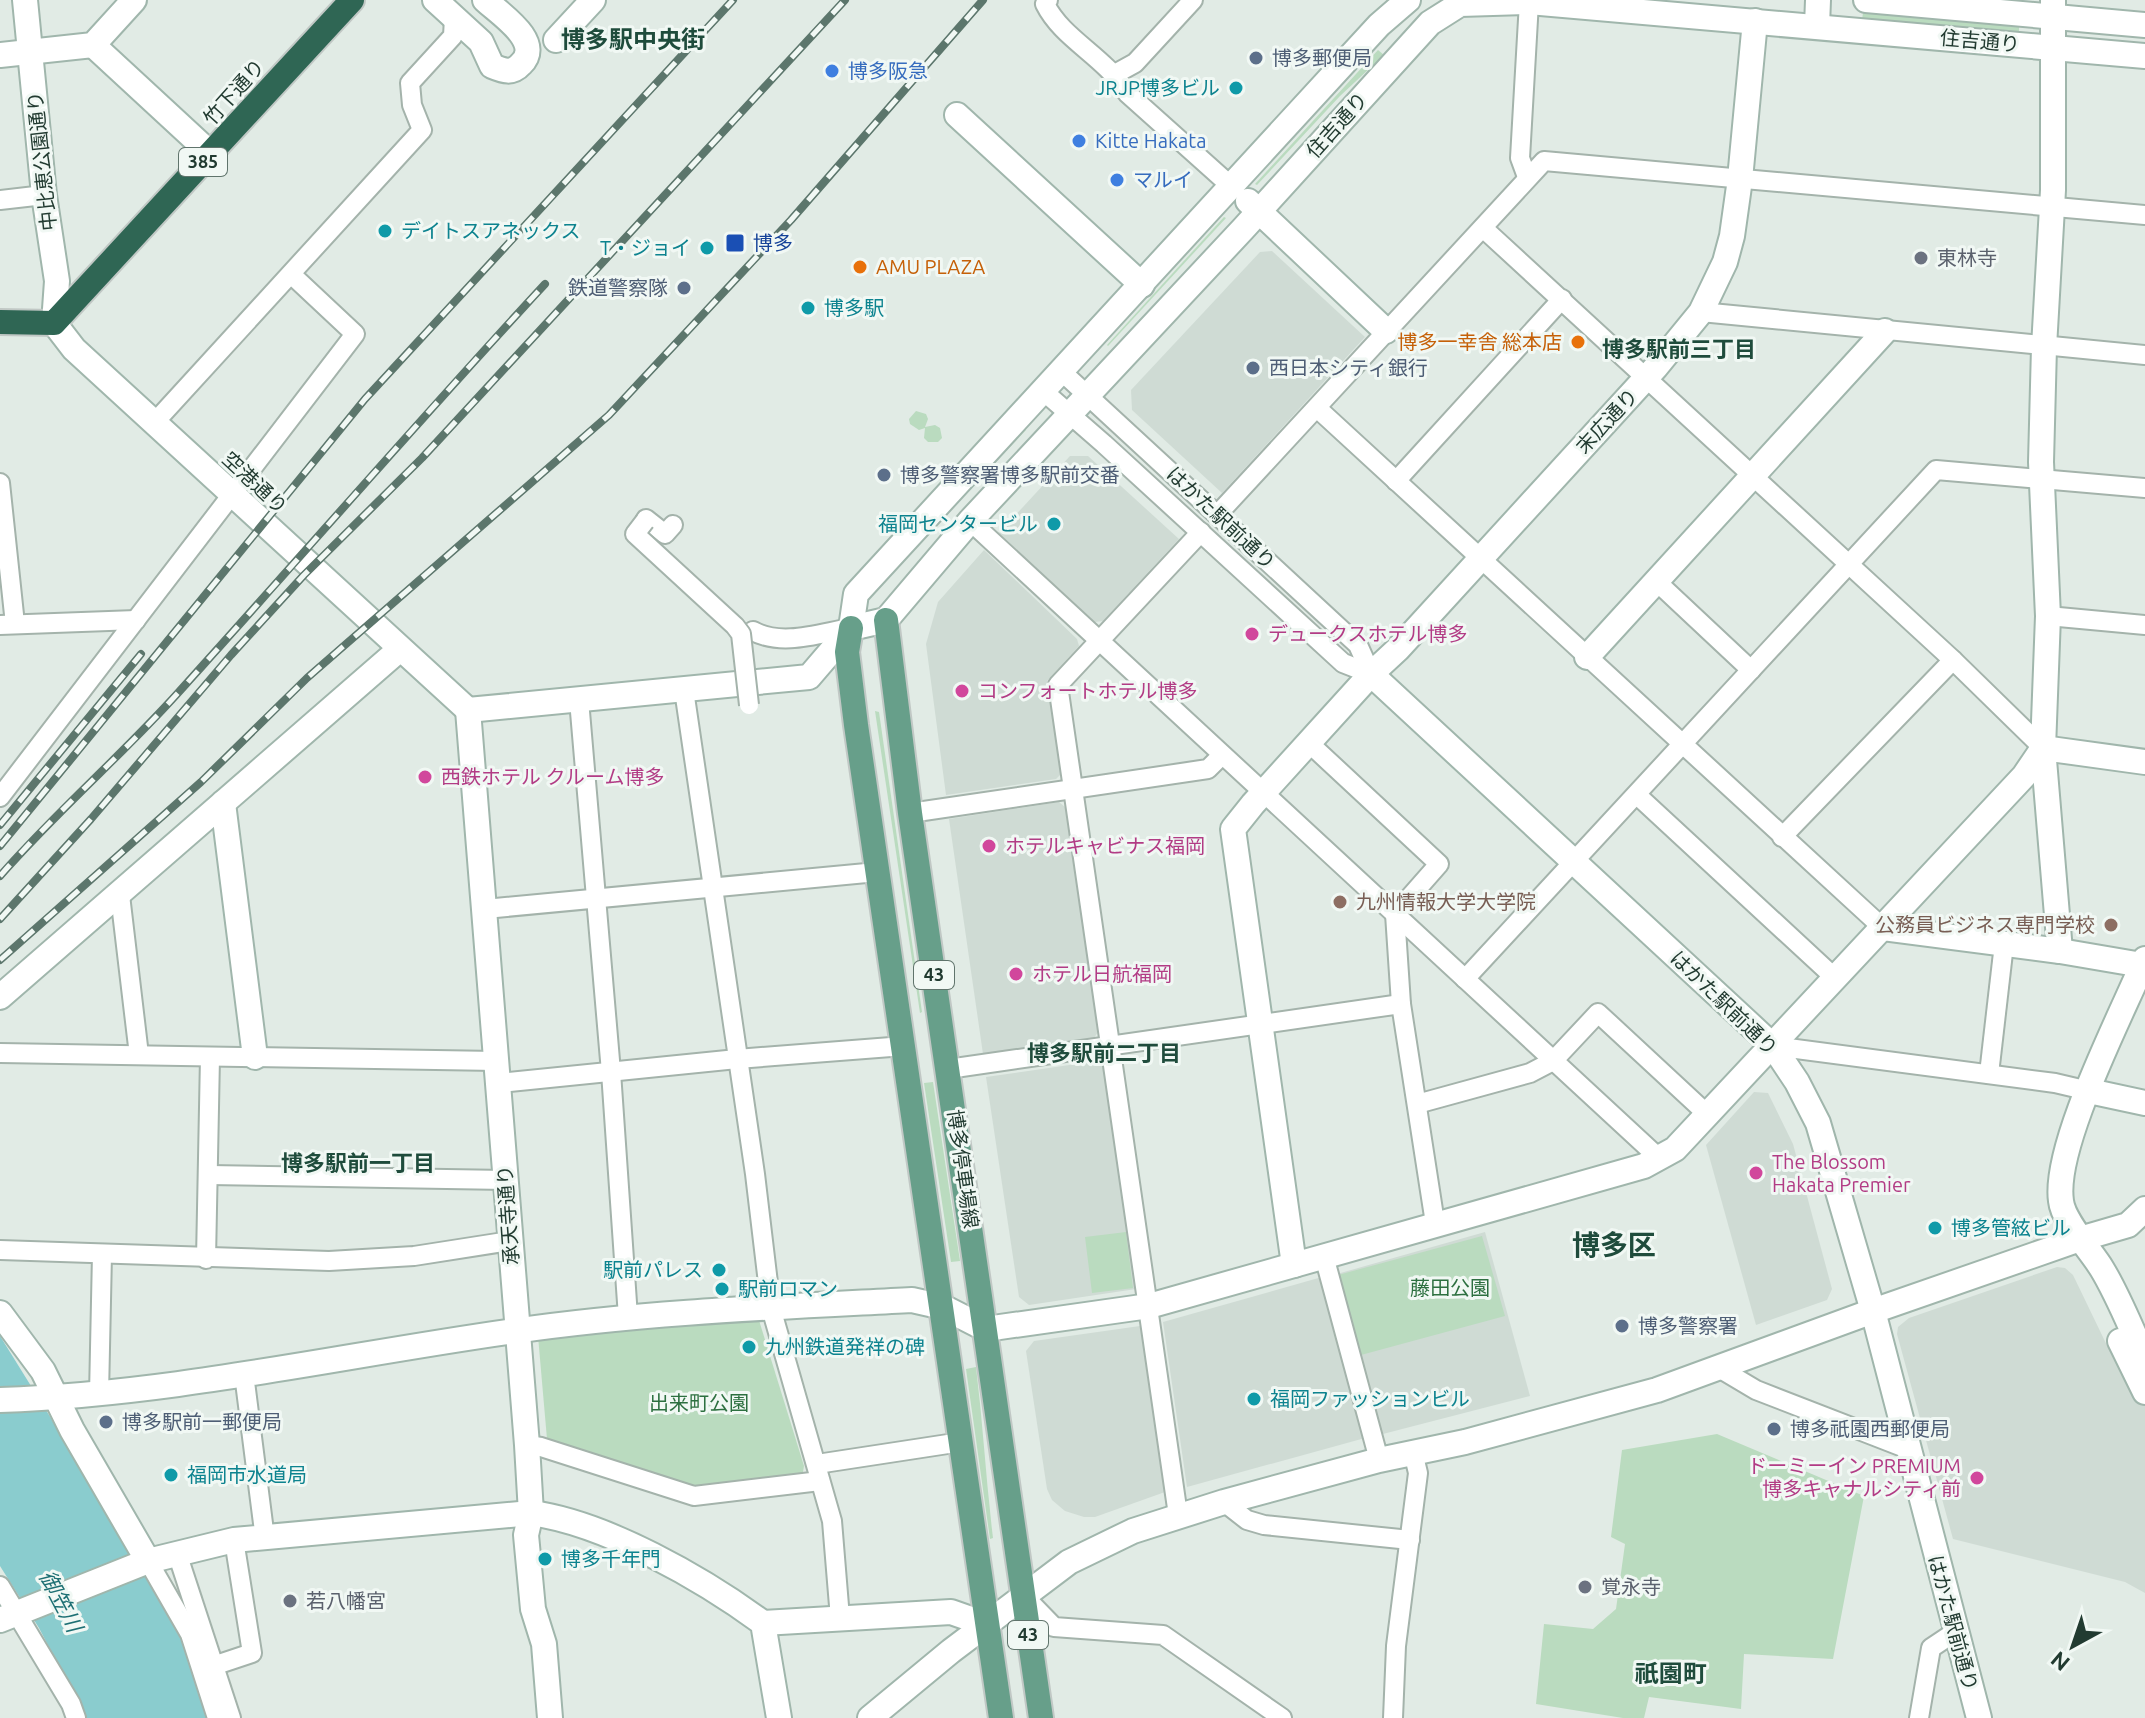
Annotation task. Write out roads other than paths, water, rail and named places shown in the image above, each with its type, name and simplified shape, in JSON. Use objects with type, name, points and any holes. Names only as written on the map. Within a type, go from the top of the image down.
[{"type":"highway","name":"竹下通り","points":[[54,323],[352,0]]},
{"type":"highway","points":[[0,322],[54,323]]},
{"type":"main road","name":"博多停車場線","points":[[886,620],[910,813],[1041,1718]]},
{"type":"main road","name":"博多停車場線","points":[[851,628],[847,652],[877,872],[1001,1718]]},
{"type":"street","name":"中比恵公園通り","points":[[25,0],[44,195],[57,281],[54,323]]},
{"type":"street","points":[[0,55],[93,45],[134,0]]},
{"type":"street","points":[[435,0],[481,42],[492,66],[505,72],[517,69],[526,60],[528,47],[522,34],[485,0]]},
{"type":"street","points":[[556,40],[593,0]]},
{"type":"street","points":[[1048,0],[1045,4],[1052,20],[1115,74],[1127,93],[1259,211],[1386,331]]},
{"type":"street","points":[[1115,74],[1135,63],[1193,0]]},
{"type":"street","points":[[1817,26],[1818,0]]},
{"type":"street","name":"住吉通り","points":[[1866,0],[2053,9],[2145,25]]},
{"type":"street","points":[[1409,47],[1418,32],[1408,1],[1460,4]]},
{"type":"street","name":"住吉通り","points":[[851,628],[856,594],[1379,25],[1408,1]]},
{"type":"street","points":[[1527,177],[1520,158],[1529,2]]},
{"type":"street","name":"住吉通り","points":[[886,620],[970,521],[1430,23],[1460,4],[1529,2],[2145,56]]},
{"type":"street","points":[[2053,9],[2052,207],[2044,347],[2042,478],[2048,616],[2043,748],[2060,951]]},
{"type":"street","points":[[155,422],[422,130],[412,105],[410,83],[453,36],[454,18]]},
{"type":"street","name":"末広通り","points":[[1294,1265],[1233,829],[1371,674],[1398,649],[1646,378],[1701,312],[1725,262],[1732,236],[1755,21]]},
{"type":"street","points":[[93,45],[211,154]]},
{"type":"street","points":[[957,115],[1142,285]]},
{"type":"street","points":[[1217,515],[1544,161],[2145,215]]},
{"type":"street","points":[[0,200],[44,195]]},
{"type":"street","points":[[1483,228],[1953,660],[2043,748],[2145,762]]},
{"type":"street","points":[[0,797],[355,334],[292,275]]},
{"type":"street","points":[[1396,481],[1562,299]]},
{"type":"street","points":[[1701,312],[2145,355]]},
{"type":"street","name":"空港通り","points":[[54,323],[74,349],[155,422],[239,484],[400,649],[468,710]]},
{"type":"street","points":[[1587,657],[1885,331]]},
{"type":"street","name":"はかた駅前通り","points":[[1060,370],[1358,645],[1371,674]]},
{"type":"street","name":"はかた駅前通り","points":[[1042,390],[1343,663],[1371,674],[1773,1046],[1797,1082],[1818,1123],[1873,1311],[1979,1718]]},
{"type":"street","points":[[1317,408],[1883,928],[2144,963],[2089,1091],[2063,1164],[2061,1203],[2080,1239],[2103,1270],[2145,1358]]},
{"type":"street","points":[[1465,979],[1936,470],[2145,488]]},
{"type":"street","points":[[0,483],[8,625],[136,620]]},
{"type":"street","points":[[673,525],[665,534],[646,519],[635,534],[727,618],[766,638],[781,639],[886,620]]},
{"type":"street","points":[[970,521],[1660,1159]]},
{"type":"street","points":[[1178,1515],[1058,685],[1201,532]]},
{"type":"street","points":[[1656,581],[1751,670]]},
{"type":"street","points":[[2048,616],[2145,625]]},
{"type":"street","points":[[749,705],[750,628]]},
{"type":"street","points":[[468,710],[809,677],[851,628]]},
{"type":"street","points":[[0,997],[400,649]]},
{"type":"street","points":[[1782,837],[1953,660]]},
{"type":"street","points":[[684,690],[771,1308],[832,1521],[840,1618]]},
{"type":"street","points":[[579,700],[611,1072],[628,1317]]},
{"type":"street","name":"承天寺通り","points":[[468,710],[527,1445],[531,1513],[526,1535],[533,1609],[544,1644],[550,1718]]},
{"type":"street","points":[[1309,743],[1439,864],[1395,914],[1401,1004],[1435,1223]]},
{"type":"street","points":[[0,1400],[99,1395],[517,1330],[628,1317],[912,1300],[943,1307],[986,1329],[1149,1306],[1660,1159],[1675,1149],[1883,928],[2024,776],[2043,748]]},
{"type":"street","points":[[910,813],[1208,769],[1222,755]]},
{"type":"street","points":[[1637,795],[1835,978]]},
{"type":"street","points":[[223,803],[255,1057]]},
{"type":"street","points":[[485,909],[877,872]]},
{"type":"street","points":[[120,895],[139,1055]]},
{"type":"street","points":[[1989,1074],[2004,944]]},
{"type":"street","points":[[948,1069],[1401,1004]]},
{"type":"street","points":[[1417,1104],[1530,1073],[1553,1061],[1598,1013],[1707,1114]]},
{"type":"street","points":[[0,1053],[255,1057],[498,1072],[611,1072],[904,1046]]},
{"type":"street","points":[[1773,1046],[2055,1083],[2145,1103]]},
{"type":"street","points":[[206,1259],[210,1057]]},
{"type":"street","points":[[209,1175],[506,1180]]},
{"type":"street","points":[[870,1718],[951,1651],[1069,1562],[1133,1531],[1178,1515],[1379,1460],[1465,1442],[1657,1390],[1873,1311],[2128,1225],[2145,1209]]},
{"type":"street","points":[[2080,1239],[2089,1274],[2145,1392]]},
{"type":"street","points":[[0,1250],[206,1259],[344,1260],[414,1256],[510,1241]]},
{"type":"street","points":[[99,1395],[102,1254]]},
{"type":"street","points":[[1324,1256],[1379,1460]]},
{"type":"street","points":[[0,1313],[43,1371],[72,1430],[190,1634],[217,1718]]},
{"type":"street","points":[[1719,1368],[1756,1390],[1908,1449]]},
{"type":"street","points":[[244,1374],[265,1539]]},
{"type":"street","points":[[527,1445],[694,1496],[961,1442]]},
{"type":"street","points":[[1393,1718],[1396,1646],[1418,1473],[1413,1452]]},
{"type":"street","points":[[1224,1502],[1247,1520],[1264,1525],[1410,1540]]},
{"type":"street","points":[[8,1617],[148,1561],[234,1540],[531,1513],[554,1516],[606,1534],[719,1591],[763,1623],[951,1612],[988,1625]]},
{"type":"street","points":[[213,1666],[252,1653],[234,1540]]},
{"type":"street","points":[[177,1553],[231,1718]]},
{"type":"street","points":[[0,1586],[8,1617],[71,1704],[76,1718]]},
{"type":"street","points":[[1023,1595],[1054,1627],[1163,1635],[1282,1718]]},
{"type":"street","points":[[763,1623],[779,1718]]},
{"type":"street","points":[[1919,1718],[1931,1648],[1955,1632]]},
{"type":"water","name":"御笠川","points":[[0,1336],[186,1642],[213,1718],[86,1718],[39,1628],[0,1566]]},
{"type":"railway","points":[[0,846],[365,399],[733,0]]},
{"type":"railway","points":[[0,919],[304,575],[422,458],[845,0]]},
{"type":"railway","points":[[0,960],[201,782],[307,678],[609,415],[791,220],[983,0]]},
{"type":"railway","points":[[0,876],[177,694],[545,284]]},
{"type":"railway","points":[[0,825],[141,654]]},
{"type":"place","name":"博多郵便局","points":[[1256,58]]},
{"type":"place","name":"博多阪急","points":[[832,71]]},
{"type":"place","name":"JRJP博多ビル","points":[[1236,88]]},
{"type":"place","name":"Kitte Hakata","points":[[1079,141]]},
{"type":"place","name":"マルイ","points":[[1117,180]]},
{"type":"place","name":"デイトスアネックス","points":[[385,231]]},
{"type":"place","name":"博多","points":[[735,243]]},
{"type":"place","name":"T・ジョイ","points":[[707,248]]},
{"type":"place","name":"東林寺","points":[[1921,258]]},
{"type":"place","name":"AMU PLAZA","points":[[860,267]]},
{"type":"place","name":"鉄道警察隊","points":[[684,288]]},
{"type":"place","name":"博多駅","points":[[808,308]]},
{"type":"place","name":"博多一幸舎 総本店","points":[[1578,342]]},
{"type":"place","name":"西日本シティ銀行","points":[[1253,368]]},
{"type":"place","name":"博多警察署博多駅前交番","points":[[884,475]]},
{"type":"place","name":"福岡センタービル","points":[[1054,524]]},
{"type":"place","name":"デュークスホテル博多","points":[[1252,634]]},
{"type":"place","name":"コンフォートホテル博多","points":[[962,691]]},
{"type":"place","name":"西鉄ホテル クルーム博多","points":[[425,777]]},
{"type":"place","name":"ホテルキャビナス福岡","points":[[989,846]]},
{"type":"place","name":"九州情報大学大学院","points":[[1340,902]]},
{"type":"place","name":"公務員ビジネス専門学校","points":[[2111,925]]},
{"type":"place","name":"ホテル日航福岡","points":[[1016,974]]},
{"type":"place","name":"The Blossom Hakata Premier","points":[[1756,1173]]},
{"type":"place","name":"博多管絃ビル","points":[[1935,1228]]},
{"type":"place","name":"駅前パレス","points":[[719,1270]]},
{"type":"place","name":"駅前ロマン","points":[[722,1289]]},
{"type":"place","name":"博多警察署","points":[[1622,1326]]},
{"type":"place","name":"九州鉄道発祥の碑","points":[[749,1347]]},
{"type":"place","name":"福岡ファッションビル","points":[[1254,1399]]},
{"type":"place","name":"博多駅前一郵便局","points":[[106,1422]]},
{"type":"place","name":"博多祇園西郵便局","points":[[1774,1429]]},
{"type":"place","name":"福岡市水道局","points":[[171,1475]]},
{"type":"place","name":"ドーミーイン PREMIUM 博多キャナルシティ前","points":[[1977,1478]]},
{"type":"place","name":"博多千年門","points":[[545,1559]]},
{"type":"place","name":"覚永寺","points":[[1585,1587]]},
{"type":"place","name":"若八幡宮","points":[[290,1601]]},
{"type":"district","name":"博多駅中央街","points":[[633,40]]},
{"type":"district","name":"博多駅前三丁目","points":[[1679,349]]},
{"type":"district","name":"博多駅前二丁目","points":[[1104,1053]]},
{"type":"district","name":"博多駅前一丁目","points":[[358,1163]]},
{"type":"district","name":"博多区","points":[[1614,1245]]},
{"type":"district","name":"祇園町","points":[[1671,1674]]},
{"type":"park label","name":"藤田公園","points":[[1450,1288]]},
{"type":"park label","name":"出来町公園","points":[[699,1403]]}]
